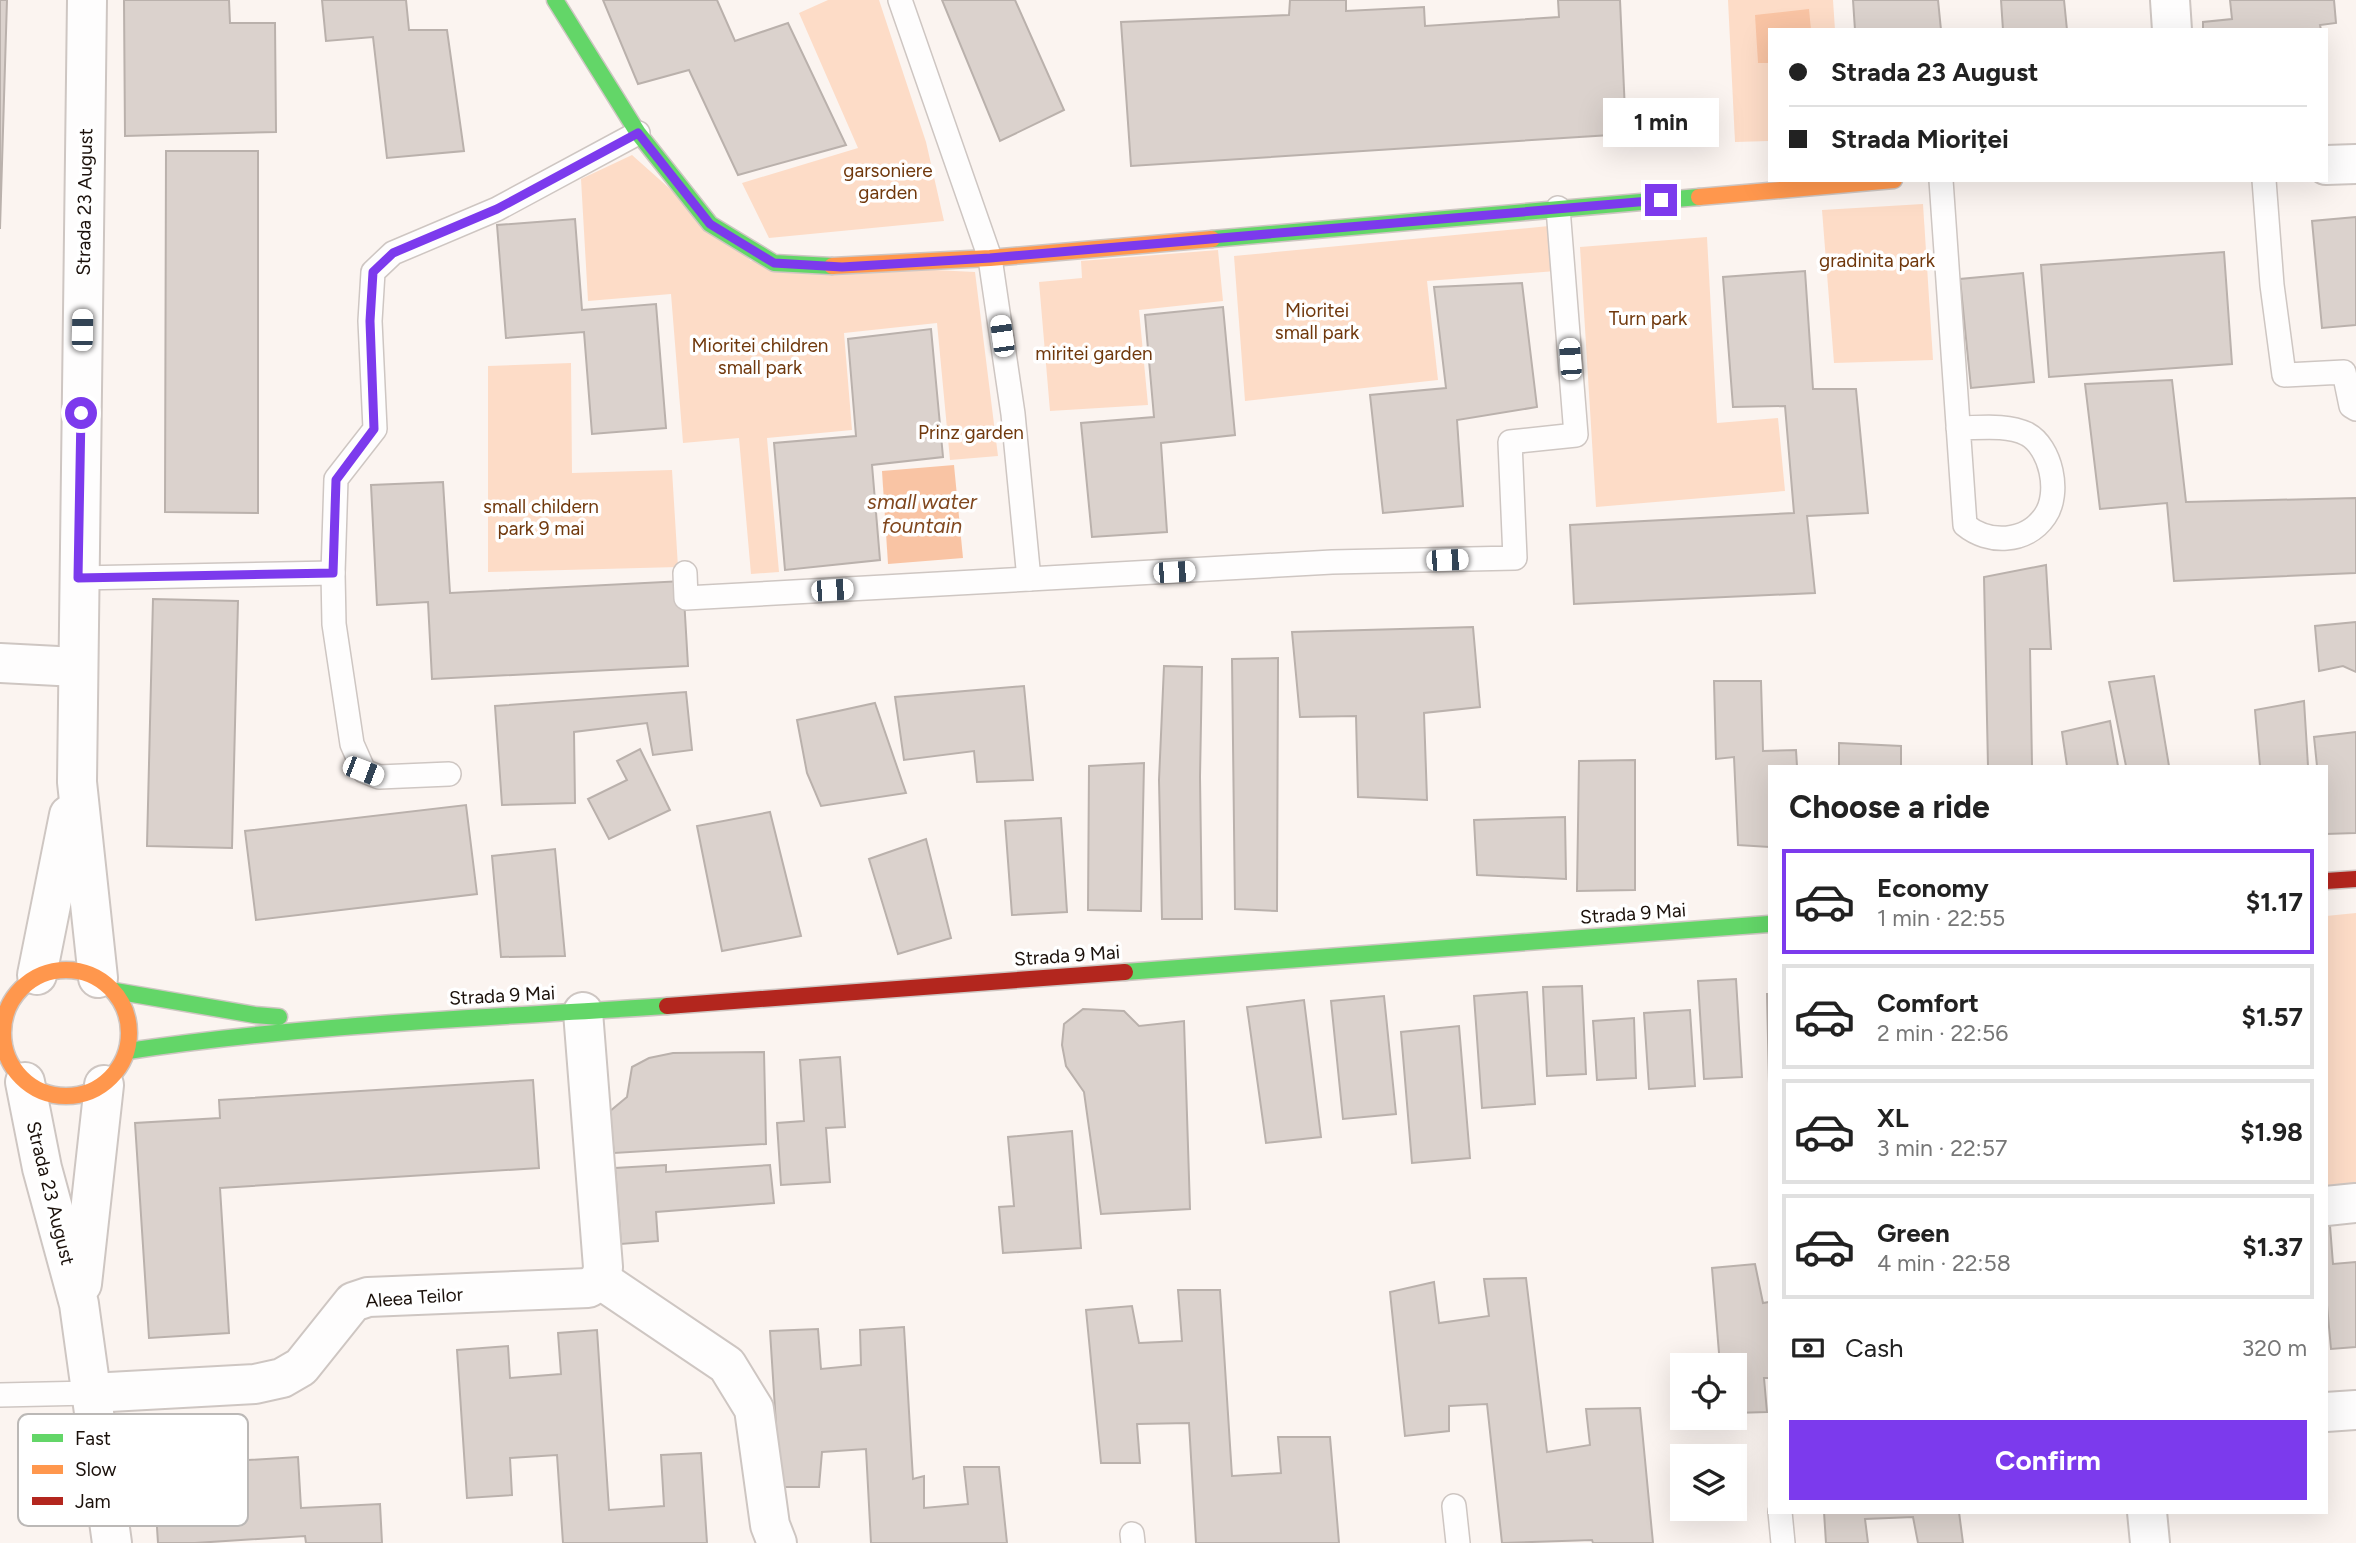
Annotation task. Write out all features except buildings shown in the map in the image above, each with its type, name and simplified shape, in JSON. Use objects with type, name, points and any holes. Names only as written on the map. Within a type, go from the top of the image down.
[{"type":"main road","points":[[555,0],[638,133],[710,224],[774,263],[842,267],[990,258],[1870,182]]},
{"type":"main road","points":[[2328,881],[2356,879]]},
{"type":"main road","name":"Strada 9 Mai","points":[[128,1051],[184,1041],[368,1024],[583,1012],[1768,924]]},
{"type":"main road","name":"Strada 9 Mai","points":[[37,975],[57,970],[79,970],[106,984],[255,1015],[368,1024]]},
{"type":"main road","points":[[37,975],[20,988],[4,1006],[3,1046],[12,1071],[43,1092],[64,1097],[85,1094],[104,1085],[118,1069],[128,1051],[130,1030],[125,1009],[106,984]]},
{"type":"street","name":"Strada 23 August","points":[[87,0],[77,782],[106,984]]},
{"type":"street","points":[[2170,0],[2172,28]]},
{"type":"street","points":[[2328,165],[2356,164]]},
{"type":"street","points":[[0,663],[77,667]]},
{"type":"street","name":"Strada 23 August","points":[[37,975],[77,782]]},
{"type":"street","points":[[583,1012],[603,1267],[600,1280],[727,1365],[754,1409],[770,1525],[776,1543]]},
{"type":"street","name":"Strada 23 August","points":[[12,1071],[79,1304],[95,1414]]},
{"type":"street","name":"Strada 23 August","points":[[79,1304],[104,1085]]},
{"type":"street","points":[[2328,1206],[2356,1203]]},
{"type":"street","name":"Aleea Teilor","points":[[92,1393],[254,1384],[282,1378],[301,1367],[353,1302],[368,1297],[589,1288],[600,1280]]},
{"type":"street","points":[[2328,1412],[2356,1410]]},
{"type":"street","points":[[2147,1514],[2150,1543]]},
{"type":"lane","points":[[900,0],[990,258],[1013,414],[1029,579]]},
{"type":"lane","points":[[449,774],[379,777],[363,771],[352,744],[350,731],[334,624],[336,480],[374,429],[370,321],[373,272],[393,253],[497,209],[638,133]]},
{"type":"lane","points":[[1941,182],[1958,428],[1965,524],[1975,533],[1989,539],[2015,537],[2031,530],[2046,516],[2052,496],[2044,449],[2028,435],[2009,428],[1958,428]]},
{"type":"lane","points":[[2264,182],[2272,285],[2284,375],[2344,372],[2351,405],[2356,410]]},
{"type":"lane","points":[[685,573],[687,598],[1332,562],[1515,558],[1510,442],[1576,435],[1558,208]]},
{"type":"lane","points":[[78,578],[333,573]]},
{"type":"lane","points":[[0,1395],[92,1393]]},
{"type":"lane","points":[[1454,1506],[1458,1543]]},
{"type":"lane","points":[[1780,1514],[1783,1543]]},
{"type":"green space","name":"garsoniere garden","points":[[828,0],[879,0],[926,142],[944,221],[769,238],[742,183],[858,148],[799,13]]},
{"type":"green space","points":[[1728,0],[1833,0],[1835,28],[1768,28],[1768,141],[1735,142]]},
{"type":"green space","name":"Mioritei children small park","points":[[632,155],[751,261],[975,272],[998,456],[950,460],[937,323],[844,333],[852,430],[767,438],[779,572],[751,574],[739,438],[683,443],[671,294],[588,301],[581,179]]},
{"type":"green space","name":"gradinita park","points":[[1923,204],[1933,360],[1834,363],[1822,210]]},
{"type":"green space","name":"Mioritei small park","points":[[1549,226],[1556,271],[1427,281],[1438,380],[1245,401],[1234,256]]},
{"type":"green space","name":"Turn park","points":[[1707,237],[1717,423],[1778,418],[1785,491],[1596,507],[1580,247]]},
{"type":"green space","name":"miritei garden","points":[[1218,250],[1223,301],[1139,310],[1148,405],[1050,411],[1039,282],[1082,278],[1081,261]]},
{"type":"green space","name":"small childern park 9 mai","points":[[571,363],[572,473],[672,470],[678,567],[488,572],[488,366]]},
{"type":"green space","points":[[2356,913],[2356,1184],[2328,1186],[2328,916]]},
{"type":"water","points":[[1809,9],[1811,28],[1768,28],[1768,63],[1758,63],[1755,15]]},
{"type":"water","name":"small water fountain","points":[[954,465],[963,558],[888,564],[882,471]]},
{"type":"traffic: fast","points":[[555,0],[638,133],[710,224],[774,263],[832,266]]},
{"type":"traffic: fast","points":[[1212,239],[1699,197]]},
{"type":"traffic: fast","points":[[1125,972],[1768,924]]},
{"type":"traffic: fast","points":[[115,991],[279,1017]]},
{"type":"traffic: fast","points":[[128,1051],[330,1028],[667,1006]]},
{"type":"traffic: slow","points":[[1699,197],[1871,182]]},
{"type":"traffic: slow","points":[[832,266],[990,258],[1212,239]]},
{"type":"traffic: slow","points":[[66,970],[90,974],[111,988],[125,1009],[129,1033],[125,1057],[111,1078],[90,1092],[66,1096],[42,1092],[21,1078],[7,1057],[3,1033],[7,1009],[21,988],[42,974],[66,970]]},
{"type":"traffic: jam","points":[[2328,881],[2356,879]]},
{"type":"traffic: jam","points":[[667,1006],[1125,972]]},
{"type":"route","points":[[81,413],[78,578],[333,573],[336,480],[374,429],[370,321],[373,272],[393,253],[497,209],[638,133],[710,224],[774,263],[842,267],[990,258],[1661,200]]},
{"type":"park label","name":"Prinz garden","points":[[971,432]]}]
